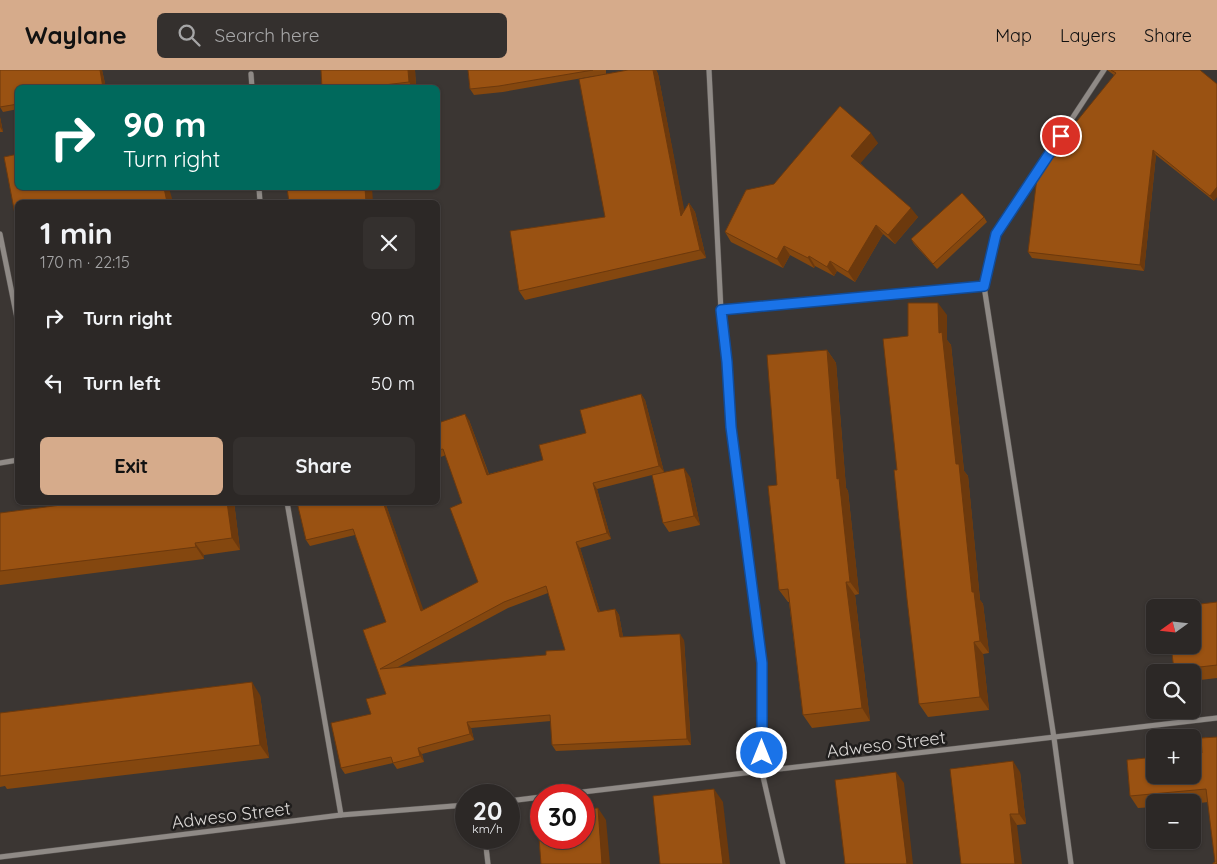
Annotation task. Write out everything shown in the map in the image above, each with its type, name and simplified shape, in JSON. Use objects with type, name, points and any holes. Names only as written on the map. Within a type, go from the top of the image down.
[{"type":"street","points":[[709,70],[721,310],[727,362],[731,427],[762,663],[762,772],[783,864]]},
{"type":"street","points":[[1071,864],[1054,738],[984,286],[996,234],[1104,70]]},
{"type":"street","points":[[251,74],[252,85]]},
{"type":"street","points":[[0,234],[15,308]]},
{"type":"street","points":[[721,310],[984,286]]},
{"type":"street","points":[[0,462],[15,460]]},
{"type":"street","points":[[289,505],[341,815]]},
{"type":"street","name":"Adweso Street","points":[[595,791],[1217,718]]},
{"type":"street","name":"Adweso Street","points":[[0,857],[341,815],[455,806]]},
{"type":"street","points":[[487,849],[488,864]]},
{"type":"building","points":[[0,70],[100,70],[102,85],[15,85],[15,104],[0,107]]},
{"type":"building","points":[[321,70],[408,70],[409,82],[384,85],[322,85]]},
{"type":"building","points":[[468,70],[593,70],[470,89]]},
{"type":"building","points":[[628,70],[653,70],[681,216],[689,203],[700,250],[519,291],[510,231],[605,217],[579,79]]},
{"type":"building","points":[[1111,70],[1200,70],[1217,84],[1217,187],[1210,196],[1153,150],[1140,265],[1028,252],[1038,169],[1116,73]]},
{"type":"building","points":[[840,106],[871,133],[851,156],[911,208],[888,235],[876,225],[848,272],[830,261],[827,267],[809,256],[808,258],[784,246],[777,259],[725,232],[746,190],[774,184]]},
{"type":"building","points":[[15,155],[15,190],[164,190],[167,200],[15,200],[15,214],[4,157]]},
{"type":"building","points":[[287,190],[365,190],[366,200],[289,200]]},
{"type":"building","points":[[962,193],[984,217],[933,264],[911,239]]},
{"type":"building","points":[[908,303],[938,303],[939,333],[942,332],[956,464],[959,464],[972,592],[974,592],[980,641],[974,642],[980,697],[919,704],[894,470],[897,470],[883,339],[908,336]]},
{"type":"building","points":[[827,350],[837,479],[839,478],[850,582],[846,582],[862,708],[803,715],[788,589],[779,590],[768,486],[777,485],[767,355]]},
{"type":"building","points":[[641,394],[659,466],[593,483],[607,533],[576,542],[598,612],[615,609],[620,637],[680,634],[687,739],[552,745],[550,715],[467,722],[470,734],[418,748],[420,756],[393,763],[391,757],[341,768],[331,723],[371,714],[366,699],[386,694],[363,630],[386,622],[353,529],[306,540],[298,505],[384,505],[421,611],[478,582],[450,508],[462,503],[443,449],[440,450],[440,422],[465,414],[487,475],[543,460],[539,445],[586,433],[580,410]],"holes":[[[546,586],[565,650],[546,651],[546,655],[380,669],[504,602]]]},
{"type":"building","points":[[684,468],[694,516],[663,523],[652,475]]},
{"type":"building","points":[[61,505],[227,505],[232,538],[195,543],[196,547],[0,571],[0,513]]},
{"type":"building","points":[[1217,602],[1217,665],[1201,667],[1201,664],[1173,664],[1172,654],[1201,654],[1201,604]]},
{"type":"building","points":[[252,682],[260,745],[0,776],[0,713]]},
{"type":"building","points":[[1217,737],[1217,864],[1213,864],[1215,862],[1206,789],[1130,796],[1127,760],[1146,758],[1146,784],[1201,784],[1201,738]]},
{"type":"building","points":[[1013,761],[1019,814],[1010,814],[1015,864],[961,864],[950,769]]},
{"type":"building","points":[[896,772],[907,864],[845,864],[835,780]]},
{"type":"building","points":[[714,789],[723,864],[660,864],[653,796]]},
{"type":"building","points":[[595,808],[598,808],[602,864],[541,864],[540,849],[595,849]]},
{"type":"route","points":[[762,753],[762,663],[731,427],[727,362],[721,310],[984,286],[996,234],[1061,136]]}]
